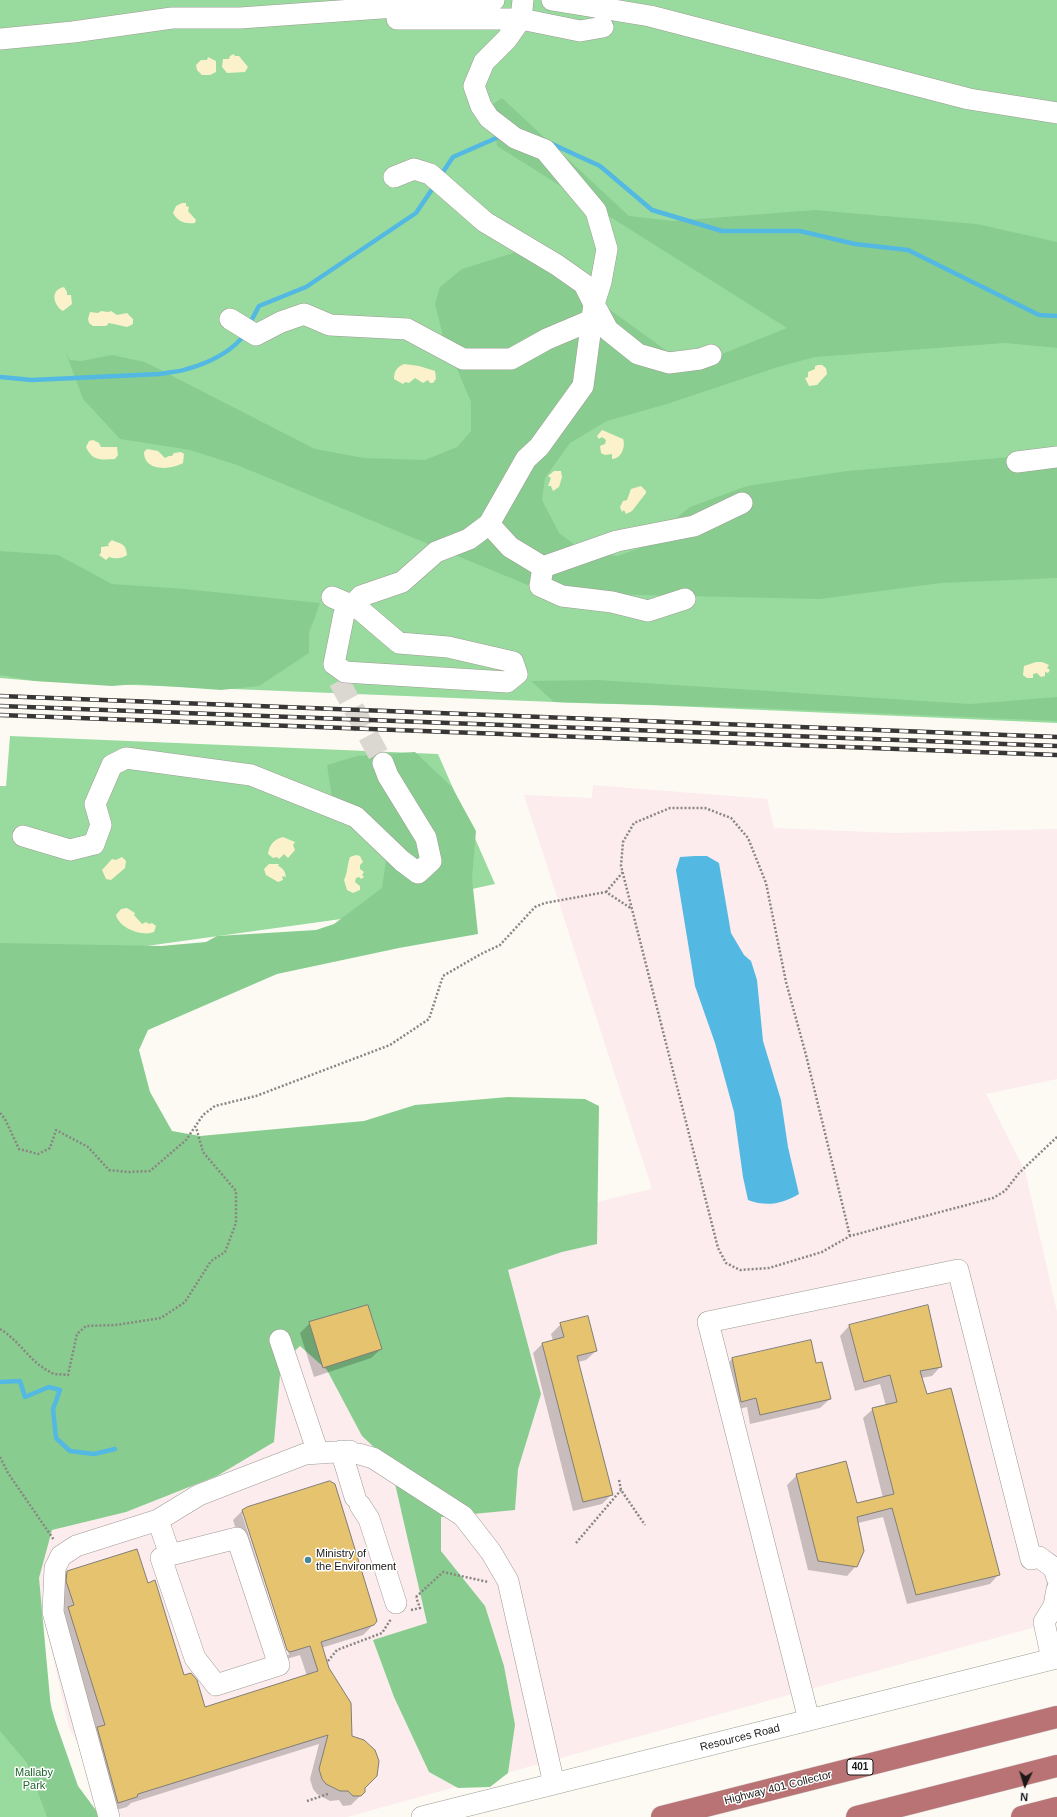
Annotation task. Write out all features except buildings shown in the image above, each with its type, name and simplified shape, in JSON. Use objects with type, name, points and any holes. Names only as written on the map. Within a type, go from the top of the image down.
[{"type":"highway","name":"Highway 401 Collector","points":[[662,1817],[1057,1717]]},
{"type":"highway","points":[[856,1817],[1057,1766]]},
{"type":"highway","points":[[1022,1817],[1057,1808]]},
{"type":"street","points":[[268,0],[289,14]]},
{"type":"street","points":[[0,39],[73,32],[172,18],[240,18],[494,0]]},
{"type":"street","points":[[552,0],[650,16],[969,99],[1057,113]]},
{"type":"street","points":[[356,9],[367,19],[522,10],[580,31],[603,27]]},
{"type":"street","points":[[332,597],[352,605],[399,643],[448,647],[514,662],[517,674],[507,682],[468,681],[337,672],[344,614],[352,605],[361,596],[402,582],[436,552],[469,539],[489,524],[526,459],[539,447],[583,386],[593,312],[601,282],[607,249],[596,211],[545,150],[515,138],[489,118],[481,106],[474,86],[484,62],[507,38],[522,10]]},
{"type":"street","points":[[394,177],[414,169],[436,179],[485,222],[557,265],[584,284],[593,312],[608,330],[638,354],[669,363],[700,359],[711,355]]},
{"type":"street","points":[[230,319],[256,335],[281,322],[304,314],[330,325],[407,329],[463,359],[511,359],[593,312]]},
{"type":"street","points":[[1017,462],[1057,457]]},
{"type":"street","points":[[489,524],[510,547],[543,566],[617,541],[694,526],[742,503]]},
{"type":"street","points":[[543,566],[540,586],[562,596],[612,602],[648,611],[685,599]]},
{"type":"street","points":[[23,836],[70,850],[94,844],[101,825],[95,804],[112,765],[126,758],[251,775],[356,818],[402,861],[418,873],[431,861],[426,838],[388,776],[383,763]]},
{"type":"street","points":[[809,1720],[708,1322],[958,1270],[1031,1559],[1039,1557],[1054,1568],[1057,1578]]},
{"type":"street","points":[[280,1340],[318,1453]]},
{"type":"street","points":[[350,1452],[357,1501],[369,1519],[406,1605]]},
{"type":"street","points":[[109,1817],[53,1612],[55,1568],[61,1556],[76,1546],[158,1520],[199,1494],[305,1454],[318,1453],[350,1452],[373,1458],[463,1516],[491,1552],[508,1581],[554,1784]]},
{"type":"street","points":[[158,1520],[170,1555]]},
{"type":"street","points":[[237,1538],[279,1665],[216,1685],[195,1658],[161,1558],[170,1555],[237,1538]]},
{"type":"street","points":[[1055,1659],[1044,1622],[1054,1606],[1057,1589]]},
{"type":"street","name":"Resources Road","points":[[422,1817],[1055,1659]]},
{"type":"path","points":[[850,1236],[806,1055],[786,982],[766,883],[748,838],[731,818],[705,808],[670,808],[634,823],[623,842],[621,866],[718,1248],[726,1263],[740,1270],[768,1268],[822,1252],[850,1236],[993,1198],[1005,1191],[1019,1173],[1057,1137]]},
{"type":"path","points":[[0,1113],[5,1119],[19,1149],[38,1154],[50,1148],[56,1130],[88,1147],[109,1170],[128,1172],[150,1171],[186,1140],[203,1115],[215,1106],[256,1096],[390,1045],[429,1019],[443,976],[500,945],[535,907],[545,903],[606,892],[623,872]]},
{"type":"path","points":[[606,892],[632,909]]},
{"type":"path","points":[[0,1329],[7,1333],[23,1351],[51,1373],[68,1374],[77,1334],[86,1326],[116,1325],[161,1318],[185,1302],[211,1261],[225,1252],[236,1223],[236,1191],[203,1152],[196,1126]]},
{"type":"path","points":[[0,1457],[8,1474],[64,1554]]},
{"type":"path","points":[[619,1480],[621,1490],[645,1525]]},
{"type":"path","points":[[576,1543],[621,1490]]},
{"type":"path","points":[[328,1661],[337,1650],[382,1633],[406,1605],[443,1572],[495,1584],[508,1581]]},
{"type":"path","points":[[307,1801],[328,1794]]},
{"type":"shaded area","points":[[593,785],[767,799],[774,828],[895,833],[1057,829],[1057,1079],[986,1094],[1025,1171],[1057,1312],[1057,1621],[347,1817],[121,1817],[69,1728],[19,1505],[0,1341],[652,1189],[524,795],[592,798]]},
{"type":"green space","points":[[0,0],[1057,0],[1057,723],[649,705],[35,681],[0,678]]},
{"type":"green space","points":[[502,98],[629,216],[673,221],[815,210],[977,224],[1057,242],[1057,348],[1005,343],[815,357],[778,367],[667,404],[607,421],[570,443],[545,478],[542,500],[559,533],[575,545],[617,556],[640,548],[690,507],[747,486],[847,471],[1057,453],[1057,578],[941,583],[820,599],[547,593],[237,465],[190,450],[120,439],[83,399],[66,353],[70,360],[81,361],[112,355],[145,362],[315,449],[364,458],[425,460],[457,447],[471,431],[471,402],[443,336],[435,304],[440,287],[462,269],[526,249],[689,367],[787,328],[497,146],[493,104]]},
{"type":"green space","points":[[0,551],[58,555],[112,584],[185,589],[320,603],[309,633],[309,653],[259,686],[221,690],[137,684],[112,686],[35,681],[0,675]]},
{"type":"green space","points":[[598,680],[970,704],[1057,697],[1057,721],[757,708],[554,702],[531,681]]},
{"type":"green space","points":[[10,736],[438,754],[495,884],[375,910],[370,915],[96,953],[0,969],[0,786],[6,786]]},
{"type":"green space","points":[[415,752],[452,787],[476,831],[472,878],[478,934],[399,948],[277,974],[148,1030],[139,1050],[150,1092],[172,1131],[200,1136],[364,1121],[415,1105],[508,1097],[585,1099],[599,1106],[597,1244],[562,1252],[508,1270],[541,1394],[518,1469],[515,1510],[441,1517],[441,1551],[485,1606],[504,1666],[515,1725],[508,1773],[490,1787],[458,1788],[429,1772],[394,1697],[373,1640],[427,1623],[390,1462],[362,1436],[327,1370],[300,1346],[281,1364],[274,1442],[217,1476],[126,1512],[52,1530],[39,1578],[51,1709],[78,1786],[101,1817],[47,1817],[27,1763],[0,1731],[0,943],[161,946],[206,942],[217,936],[316,930],[334,924],[382,888],[387,853],[382,826],[342,809],[332,798],[327,765],[357,756]]},
{"type":"green space","name":"Mallaby Park","points":[[0,1515],[24,1601],[80,1817],[0,1817]]},
{"type":"sand","points":[[234,54],[235,56],[239,56],[248,67],[245,72],[227,73],[222,67],[223,59],[229,59],[230,56]]},
{"type":"sand","points":[[208,57],[216,61],[216,72],[210,75],[202,75],[197,70],[196,65],[201,60],[207,60]]},
{"type":"sand","points":[[186,203],[186,206],[189,207],[188,211],[196,220],[195,223],[182,222],[173,213],[176,206]]},
{"type":"sand","points":[[64,287],[67,295],[71,295],[72,304],[63,311],[57,306],[54,298],[56,291]]},
{"type":"sand","points":[[101,311],[111,311],[117,315],[127,313],[133,319],[133,324],[127,327],[109,323],[106,326],[93,326],[89,323],[88,319],[90,312],[98,313]]},
{"type":"sand","points":[[404,364],[419,366],[435,371],[436,379],[433,383],[430,383],[428,380],[423,383],[415,378],[409,383],[405,382],[403,384],[394,379],[396,370],[399,366]]},
{"type":"sand","points":[[822,365],[826,368],[827,374],[817,385],[809,386],[805,378],[808,377],[808,372],[815,369],[815,366]]},
{"type":"sand","points":[[602,430],[623,439],[624,446],[618,457],[612,459],[612,454],[605,455],[601,453],[600,446],[605,444],[606,440],[602,437],[599,439],[597,436]]},
{"type":"sand","points":[[93,440],[99,443],[101,447],[117,447],[118,455],[115,459],[98,459],[94,457],[88,452],[86,447],[89,441]]},
{"type":"sand","points":[[147,449],[158,451],[165,458],[172,456],[174,453],[181,452],[184,454],[183,463],[165,468],[153,466],[145,459],[144,452]]},
{"type":"sand","points":[[554,471],[561,471],[562,477],[559,487],[553,491],[551,486],[548,486],[551,478],[548,476]]},
{"type":"sand","points":[[641,486],[646,493],[632,511],[626,514],[624,510],[622,512],[620,507],[623,501],[627,500],[631,489]]},
{"type":"sand","points":[[112,540],[124,546],[127,555],[118,558],[109,557],[106,560],[99,555],[101,553],[101,547],[109,546],[108,544]]},
{"type":"sand","points":[[1036,662],[1042,662],[1049,665],[1047,668],[1050,670],[1048,673],[1045,672],[1045,676],[1041,677],[1037,673],[1033,674],[1033,678],[1027,678],[1023,675],[1024,666]]},
{"type":"sand","points":[[283,837],[295,842],[293,845],[295,850],[288,858],[284,854],[279,859],[277,857],[273,858],[268,854],[272,843]]},
{"type":"sand","points":[[356,855],[360,856],[363,862],[360,865],[360,869],[364,872],[362,875],[364,877],[361,879],[359,877],[356,878],[355,882],[360,886],[360,890],[353,893],[347,890],[344,880],[350,857]]},
{"type":"sand","points":[[122,857],[126,861],[125,868],[111,880],[106,879],[102,870],[112,859],[116,860]]},
{"type":"sand","points":[[269,864],[279,864],[278,866],[284,870],[286,877],[282,876],[283,880],[278,882],[266,875],[264,869]]},
{"type":"sand","points":[[127,908],[135,913],[134,915],[142,924],[146,922],[149,924],[152,923],[156,926],[154,932],[137,932],[122,924],[116,915],[121,909]]},
{"type":"water","points":[[707,856],[719,863],[731,933],[744,955],[751,961],[757,980],[763,1041],[781,1100],[788,1147],[799,1194],[780,1202],[768,1204],[748,1200],[743,1177],[734,1112],[715,1043],[695,986],[676,870],[680,857]]},
{"type":"waterway","points":[[441,175],[453,157],[501,136]]},
{"type":"waterway","points":[[550,143],[600,166],[652,210],[722,231],[800,231],[855,244],[908,250],[1039,315],[1057,316]]},
{"type":"waterway","points":[[249,325],[259,306],[306,287],[416,213],[435,185]]},
{"type":"waterway","points":[[0,377],[32,380],[160,374],[184,370],[203,364],[219,356],[234,346],[245,333]]},
{"type":"waterway","points":[[0,1382],[20,1381],[25,1397],[49,1387],[60,1390],[53,1409],[56,1438],[70,1451],[94,1454],[115,1449]]},
{"type":"tunnel","points":[[339,681],[383,763]]},
{"type":"railway","points":[[0,696],[1057,737]]},
{"type":"railway","points":[[0,706],[1057,746]]},
{"type":"railway","points":[[0,715],[1057,755]]},
{"type":"place","name":"Ministry of the Environment","points":[[308,1560]]}]
